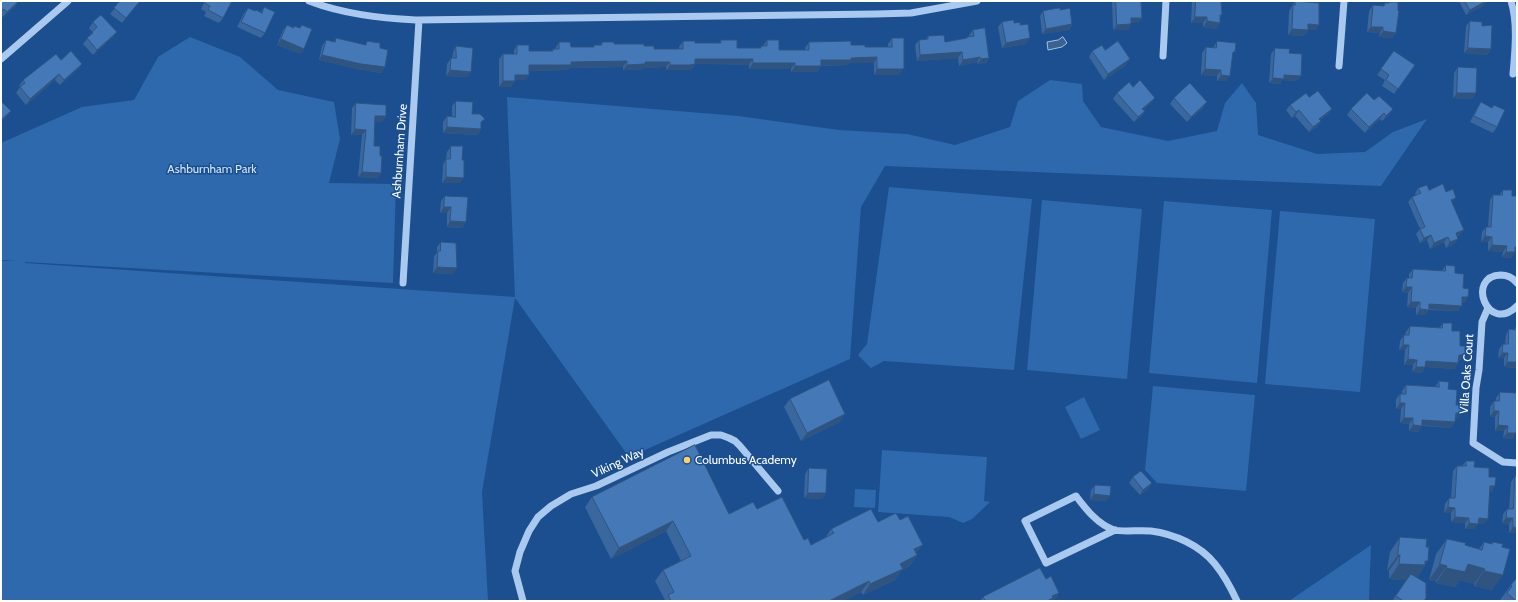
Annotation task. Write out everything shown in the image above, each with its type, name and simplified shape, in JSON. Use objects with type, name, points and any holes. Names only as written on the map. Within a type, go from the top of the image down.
[{"type":"street","points":[[1,59],[68,1]]},
{"type":"street","points":[[309,1],[332,9],[350,13],[396,19],[419,20],[911,13],[977,1]]},
{"type":"street","points":[[1163,56],[1166,1]]},
{"type":"street","points":[[1339,66],[1344,1]]},
{"type":"street","points":[[1511,1],[1513,6],[1516,36],[1513,74]]},
{"type":"street","name":"Ashburnham Drive","points":[[403,283],[419,20]]},
{"type":"street","points":[[1517,283],[1510,277],[1504,275],[1492,277],[1487,281],[1482,291],[1484,303],[1493,312],[1500,313],[1512,310],[1517,306]]},
{"type":"street","name":"Villa Oaks Court","points":[[1488,308],[1482,322],[1473,443],[1503,462],[1517,463]]},
{"type":"street","name":"Viking Way","points":[[524,601],[515,571],[520,552],[529,531],[538,517],[551,506],[571,494],[596,486],[668,452],[711,435],[725,437],[735,441],[778,491]]},
{"type":"street","points":[[1115,530],[1100,522],[1090,513],[1076,496],[1025,521],[1046,563],[1115,530],[1159,532],[1179,537],[1215,563],[1237,601]]},
{"type":"green space","name":"Ashburnham Park","points":[[190,37],[240,57],[278,90],[334,102],[340,139],[329,183],[396,184],[393,283],[25,263],[515,297],[507,97],[738,116],[839,130],[907,134],[955,145],[1010,127],[1018,101],[1050,80],[1082,84],[1083,101],[1101,127],[1168,141],[1217,131],[1225,103],[1242,83],[1256,103],[1258,135],[1317,154],[1365,152],[1393,132],[1427,119],[1381,186],[885,166],[861,207],[850,359],[629,457],[515,298],[482,492],[488,601],[1,601],[1,261],[17,261],[1,260],[1,143],[82,107],[134,100],[158,57]]},
{"type":"green space","points":[[889,187],[1032,199],[1014,370],[884,361],[871,368],[858,355],[867,344]]},
{"type":"green space","points":[[1042,200],[1142,209],[1127,379],[1027,370]]},
{"type":"green space","points":[[1164,201],[1272,210],[1257,383],[1149,373]]},
{"type":"green space","points":[[1280,211],[1375,219],[1360,392],[1265,384]]},
{"type":"green space","points":[[1153,386],[1255,395],[1246,491],[1157,483],[1145,470]]},
{"type":"green space","points":[[1084,397],[1100,430],[1081,439],[1065,407]]},
{"type":"green space","points":[[882,450],[987,457],[984,501],[990,502],[972,519],[963,523],[949,517],[878,512]]},
{"type":"green space","points":[[855,489],[876,490],[875,508],[854,507]]},
{"type":"green space","points":[[1371,545],[1369,601],[1289,601]]},
{"type":"shaded area","points":[[1063,37],[1067,43],[1062,47],[1048,50],[1047,42],[1058,40]]},
{"type":"building","points":[[1,1],[19,1],[7,12],[4,9],[1,12]]},
{"type":"building","points":[[120,1],[140,1],[126,18],[114,8]]},
{"type":"building","points":[[206,1],[232,1],[223,18],[208,10],[210,6],[205,3]]},
{"type":"building","points":[[1116,1],[1141,1],[1142,18],[1131,18],[1131,24],[1117,25]]},
{"type":"building","points":[[1196,1],[1221,1],[1222,15],[1220,15],[1220,23],[1207,21],[1207,17],[1195,17]]},
{"type":"building","points":[[1295,1],[1319,3],[1319,25],[1308,24],[1308,30],[1292,29],[1293,5],[1295,5]]},
{"type":"building","points":[[1465,1],[1486,1],[1470,10]]},
{"type":"building","points":[[1398,2],[1399,11],[1396,33],[1383,31],[1383,27],[1371,27],[1373,5],[1384,6],[1385,3]]},
{"type":"building","points":[[264,7],[275,12],[265,33],[241,22],[248,8],[262,13]]},
{"type":"building","points":[[1060,8],[1060,10],[1070,8],[1072,24],[1046,29],[1043,11]]},
{"type":"building","points":[[101,15],[117,32],[97,50],[87,38],[97,27],[93,22]]},
{"type":"building","points":[[1014,20],[1014,23],[1020,22],[1020,25],[1028,24],[1030,38],[1006,43],[1002,22]]},
{"type":"building","points":[[1470,21],[1482,22],[1482,26],[1492,25],[1491,49],[1468,48]]},
{"type":"building","points":[[287,25],[294,28],[294,26],[300,28],[302,25],[312,29],[304,49],[281,39]]},
{"type":"building","points":[[985,28],[989,58],[981,59],[980,57],[963,60],[962,52],[920,55],[919,40],[928,39],[928,36],[944,35],[945,42],[974,36],[973,30]]},
{"type":"building","points":[[336,38],[366,45],[367,41],[380,43],[380,48],[388,50],[385,67],[361,64],[322,55],[326,40],[335,42]]},
{"type":"building","points":[[892,38],[904,38],[903,69],[877,69],[877,57],[851,58],[851,60],[821,60],[821,66],[795,66],[795,63],[753,63],[753,59],[695,59],[695,64],[690,65],[670,65],[670,62],[645,62],[645,64],[627,65],[627,61],[571,62],[571,65],[529,65],[529,75],[515,75],[515,81],[503,81],[503,54],[517,54],[517,45],[529,45],[529,51],[553,51],[553,49],[559,49],[559,42],[570,42],[571,47],[594,47],[594,45],[602,45],[602,42],[614,42],[614,44],[644,44],[644,46],[654,46],[654,49],[683,49],[683,41],[695,41],[695,43],[721,43],[721,40],[737,40],[737,48],[761,48],[761,46],[767,46],[767,40],[779,40],[779,50],[809,50],[809,42],[851,41],[851,45],[865,45],[865,47],[892,47]]},
{"type":"building","points":[[1118,41],[1130,59],[1108,74],[1092,51],[1102,45],[1105,50]]},
{"type":"building","points":[[1217,41],[1236,43],[1235,52],[1233,52],[1230,76],[1221,75],[1221,70],[1205,69],[1206,47],[1216,48]]},
{"type":"building","points":[[456,46],[473,48],[471,72],[450,70],[451,58],[456,58]]},
{"type":"building","points":[[1275,48],[1290,49],[1289,53],[1302,54],[1301,76],[1284,75],[1284,79],[1273,78]]},
{"type":"building","points":[[71,51],[82,64],[64,80],[59,74],[30,99],[20,87],[25,83],[23,80],[56,54],[61,60]]},
{"type":"building","points":[[1394,51],[1415,65],[1398,89],[1386,80],[1389,75],[1381,69]]},
{"type":"building","points":[[1458,67],[1477,68],[1476,93],[1457,93]]},
{"type":"building","points":[[1140,80],[1155,98],[1142,109],[1145,111],[1138,117],[1117,93],[1129,82],[1133,87]]},
{"type":"building","points":[[1190,83],[1207,102],[1191,117],[1174,98]]},
{"type":"building","points":[[1318,91],[1332,109],[1319,119],[1321,121],[1313,127],[1299,110],[1296,112],[1290,105],[1306,93],[1309,97]]},
{"type":"building","points":[[1367,93],[1374,100],[1379,96],[1393,109],[1386,116],[1384,113],[1369,127],[1351,109]]},
{"type":"building","points":[[1,101],[11,111],[1,120]]},
{"type":"building","points":[[456,101],[473,102],[472,114],[480,114],[485,119],[481,122],[481,129],[447,127],[447,116],[455,117]]},
{"type":"building","points":[[1481,102],[1492,108],[1494,105],[1505,110],[1497,127],[1474,116]]},
{"type":"building","points":[[356,103],[386,105],[386,116],[375,116],[374,146],[380,146],[380,156],[382,156],[381,173],[362,172],[366,130],[355,129]]},
{"type":"building","points":[[451,146],[463,146],[462,160],[464,160],[464,178],[446,177],[446,159],[450,159]]},
{"type":"building","points":[[1443,184],[1446,192],[1453,189],[1456,198],[1451,200],[1464,230],[1456,233],[1458,239],[1450,242],[1448,237],[1434,243],[1431,235],[1424,238],[1420,229],[1425,227],[1412,197],[1421,193],[1418,188],[1427,185],[1429,190]]},
{"type":"building","points":[[1503,190],[1512,190],[1512,196],[1517,196],[1517,247],[1515,247],[1515,252],[1506,252],[1507,246],[1492,245],[1492,237],[1485,236],[1486,227],[1491,227],[1493,195],[1502,195]]},
{"type":"building","points":[[445,196],[468,197],[466,222],[450,221],[451,207],[444,207]]},
{"type":"building","points":[[441,242],[456,243],[457,268],[437,267],[438,251],[440,251]]},
{"type":"building","points":[[1446,265],[1455,266],[1455,273],[1464,274],[1463,288],[1469,289],[1468,297],[1462,297],[1462,306],[1429,304],[1429,310],[1420,309],[1420,302],[1411,302],[1412,287],[1406,287],[1407,278],[1412,278],[1413,269],[1445,271]]},
{"type":"building","points":[[1443,323],[1452,323],[1452,331],[1460,331],[1460,346],[1465,346],[1465,355],[1459,355],[1458,363],[1426,361],[1425,367],[1416,367],[1417,360],[1408,359],[1409,345],[1403,345],[1404,335],[1409,335],[1410,326],[1442,328]]},
{"type":"building","points":[[1509,329],[1517,330],[1517,362],[1507,362],[1508,353],[1502,353],[1503,344],[1508,344]]},
{"type":"building","points":[[829,380],[845,414],[807,433],[790,399]]},
{"type":"building","points":[[1439,381],[1449,382],[1448,389],[1457,390],[1456,405],[1462,405],[1461,414],[1456,413],[1455,422],[1422,420],[1422,426],[1413,425],[1413,418],[1404,418],[1405,403],[1400,403],[1400,394],[1406,394],[1406,385],[1439,387]]},
{"type":"building","points":[[1500,392],[1517,393],[1516,433],[1507,433],[1508,426],[1498,425],[1499,411],[1494,411],[1494,401],[1499,401]]},
{"type":"building","points":[[695,445],[729,514],[753,502],[757,509],[782,497],[804,540],[808,538],[811,545],[834,533],[831,529],[871,509],[878,522],[896,513],[900,520],[908,516],[923,545],[914,549],[917,555],[900,564],[903,569],[870,584],[869,581],[829,601],[671,601],[668,595],[674,592],[663,570],[691,556],[673,521],[619,548],[592,497]]},
{"type":"building","points":[[1466,461],[1475,461],[1474,467],[1489,468],[1489,477],[1496,477],[1495,486],[1490,486],[1488,519],[1479,518],[1478,524],[1469,523],[1469,518],[1455,517],[1455,508],[1448,507],[1449,498],[1455,498],[1457,466],[1466,466]]},
{"type":"building","points":[[809,468],[827,469],[826,493],[808,493]]},
{"type":"building","points":[[1141,471],[1152,483],[1143,490],[1133,477]]},
{"type":"building","points":[[1515,476],[1517,477],[1517,528],[1513,527],[1513,518],[1506,518],[1507,509],[1513,509]]},
{"type":"building","points":[[1095,485],[1111,486],[1110,496],[1094,494]]},
{"type":"building","points":[[1400,537],[1427,539],[1426,547],[1429,547],[1428,561],[1425,561],[1425,565],[1399,564],[1400,555],[1398,555]]},
{"type":"building","points":[[1447,539],[1466,543],[1465,545],[1482,550],[1484,542],[1503,544],[1502,547],[1510,549],[1503,575],[1484,571],[1485,569],[1468,564],[1465,572],[1446,568],[1447,566],[1440,564]]},
{"type":"building","points":[[1040,568],[1046,579],[1051,576],[1059,593],[1052,596],[1053,598],[1047,601],[983,601],[985,600],[983,597]]},
{"type":"building","points":[[1411,574],[1426,583],[1426,598],[1424,601],[1401,601],[1402,600],[1396,596]]},
{"type":"building","points":[[1517,578],[1517,601],[1516,601],[1507,593]]},
{"type":"place","name":"Columbus Academy","points":[[687,460]]}]
